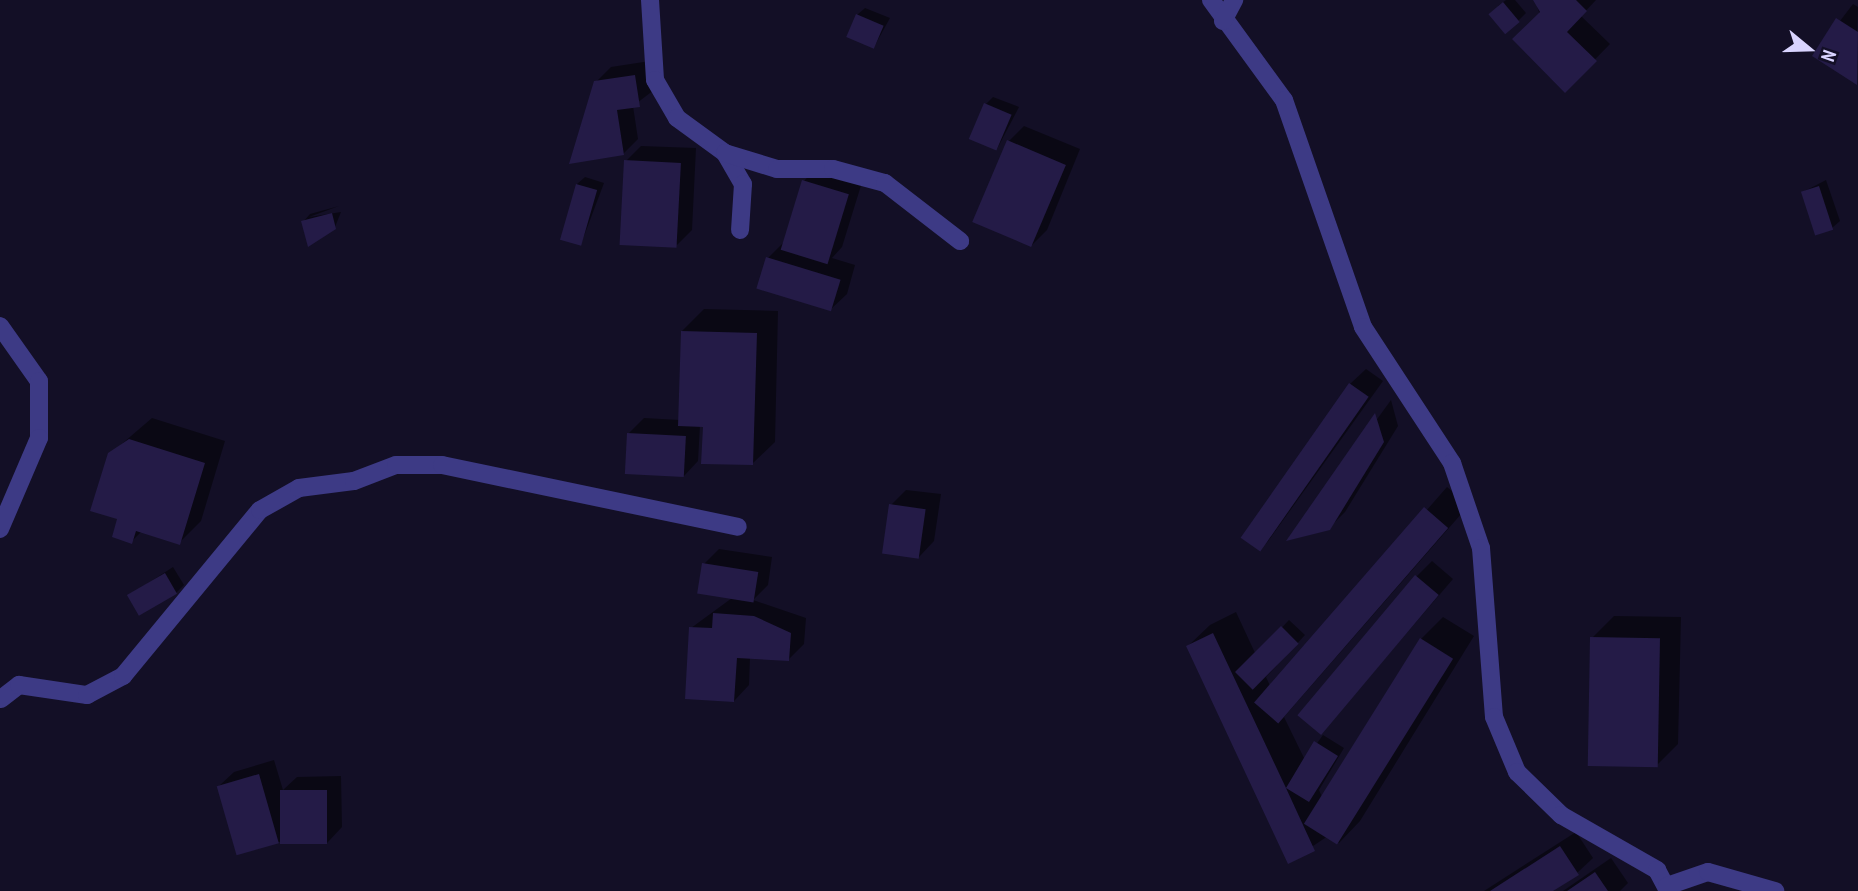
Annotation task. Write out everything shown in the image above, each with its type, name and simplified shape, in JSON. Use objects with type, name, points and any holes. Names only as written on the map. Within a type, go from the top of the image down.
[{"type":"street","points":[[650,0],[655,80],[677,118],[724,153],[777,169],[833,169],[885,183],[960,241]]},
{"type":"street","points":[[1211,0],[1284,100],[1363,327],[1452,463],[1481,548],[1494,717],[1517,772],[1560,815],[1657,870],[1667,888],[1707,872],[1775,891]]},
{"type":"street","points":[[1223,20],[1234,0]]},
{"type":"street","points":[[724,153],[743,184],[740,230]]},
{"type":"street","points":[[0,327],[39,381],[39,438],[0,529]]},
{"type":"street","points":[[0,699],[19,685],[87,695],[123,676],[260,510],[299,488],[354,481],[396,465],[513,476],[738,527]]},
{"type":"building","points":[[1533,0],[1576,0],[1587,11],[1567,32],[1597,61],[1565,93],[1512,39],[1540,12]]},
{"type":"building","points":[[1503,2],[1520,22],[1505,34],[1488,14]]},
{"type":"building","points":[[856,14],[884,26],[874,49],[846,37]]},
{"type":"building","points":[[1836,18],[1858,32],[1857,85],[1812,56]]},
{"type":"building","points":[[635,75],[640,107],[617,110],[624,155],[569,164],[594,81]]},
{"type":"building","points":[[984,103],[1012,115],[996,151],[969,139]]},
{"type":"building","points":[[1007,140],[1066,165],[1031,247],[972,222]]},
{"type":"building","points":[[624,160],[681,163],[676,248],[620,245]]},
{"type":"building","points":[[802,180],[849,194],[828,264],[781,250]]},
{"type":"building","points":[[576,184],[597,190],[581,246],[560,240]]},
{"type":"building","points":[[1819,186],[1833,230],[1815,236],[1801,192]]},
{"type":"building","points":[[332,213],[336,229],[308,247],[301,221]]},
{"type":"building","points":[[766,257],[841,280],[831,311],[756,289]]},
{"type":"building","points":[[681,331],[757,333],[753,465],[701,464],[703,427],[678,426]]},
{"type":"building","points":[[1349,383],[1369,397],[1260,552],[1241,538]]},
{"type":"building","points":[[1375,413],[1384,442],[1330,530],[1286,541]]},
{"type":"building","points":[[627,433],[686,436],[684,477],[625,474]]},
{"type":"building","points":[[129,439],[205,463],[180,545],[136,531],[132,544],[112,537],[117,519],[90,511],[108,453]]},
{"type":"building","points":[[889,504],[926,509],[919,559],[882,554]]},
{"type":"building","points":[[1424,507],[1448,528],[1278,723],[1254,702]]},
{"type":"building","points":[[702,563],[758,572],[753,603],[697,594]]},
{"type":"building","points":[[165,573],[177,594],[139,616],[127,595]]},
{"type":"building","points":[[1415,575],[1439,595],[1321,735],[1297,715]]},
{"type":"building","points":[[713,613],[754,616],[791,633],[789,661],[737,658],[734,702],[685,699],[689,627],[712,628]]},
{"type":"building","points":[[1281,626],[1299,644],[1253,690],[1235,672]]},
{"type":"building","points":[[1213,633],[1315,851],[1288,864],[1186,646]]},
{"type":"building","points":[[1590,637],[1660,638],[1658,767],[1588,766]]},
{"type":"building","points":[[1420,638],[1453,659],[1337,844],[1304,824]]},
{"type":"building","points":[[1314,741],[1338,756],[1309,802],[1286,788]]},
{"type":"building","points":[[259,774],[279,843],[237,855],[217,786]]},
{"type":"building","points":[[280,790],[327,790],[327,844],[280,844]]},
{"type":"building","points":[[1560,846],[1579,875],[1553,891],[1490,891]]},
{"type":"building","points":[[1595,872],[1608,891],[1567,891]]}]
